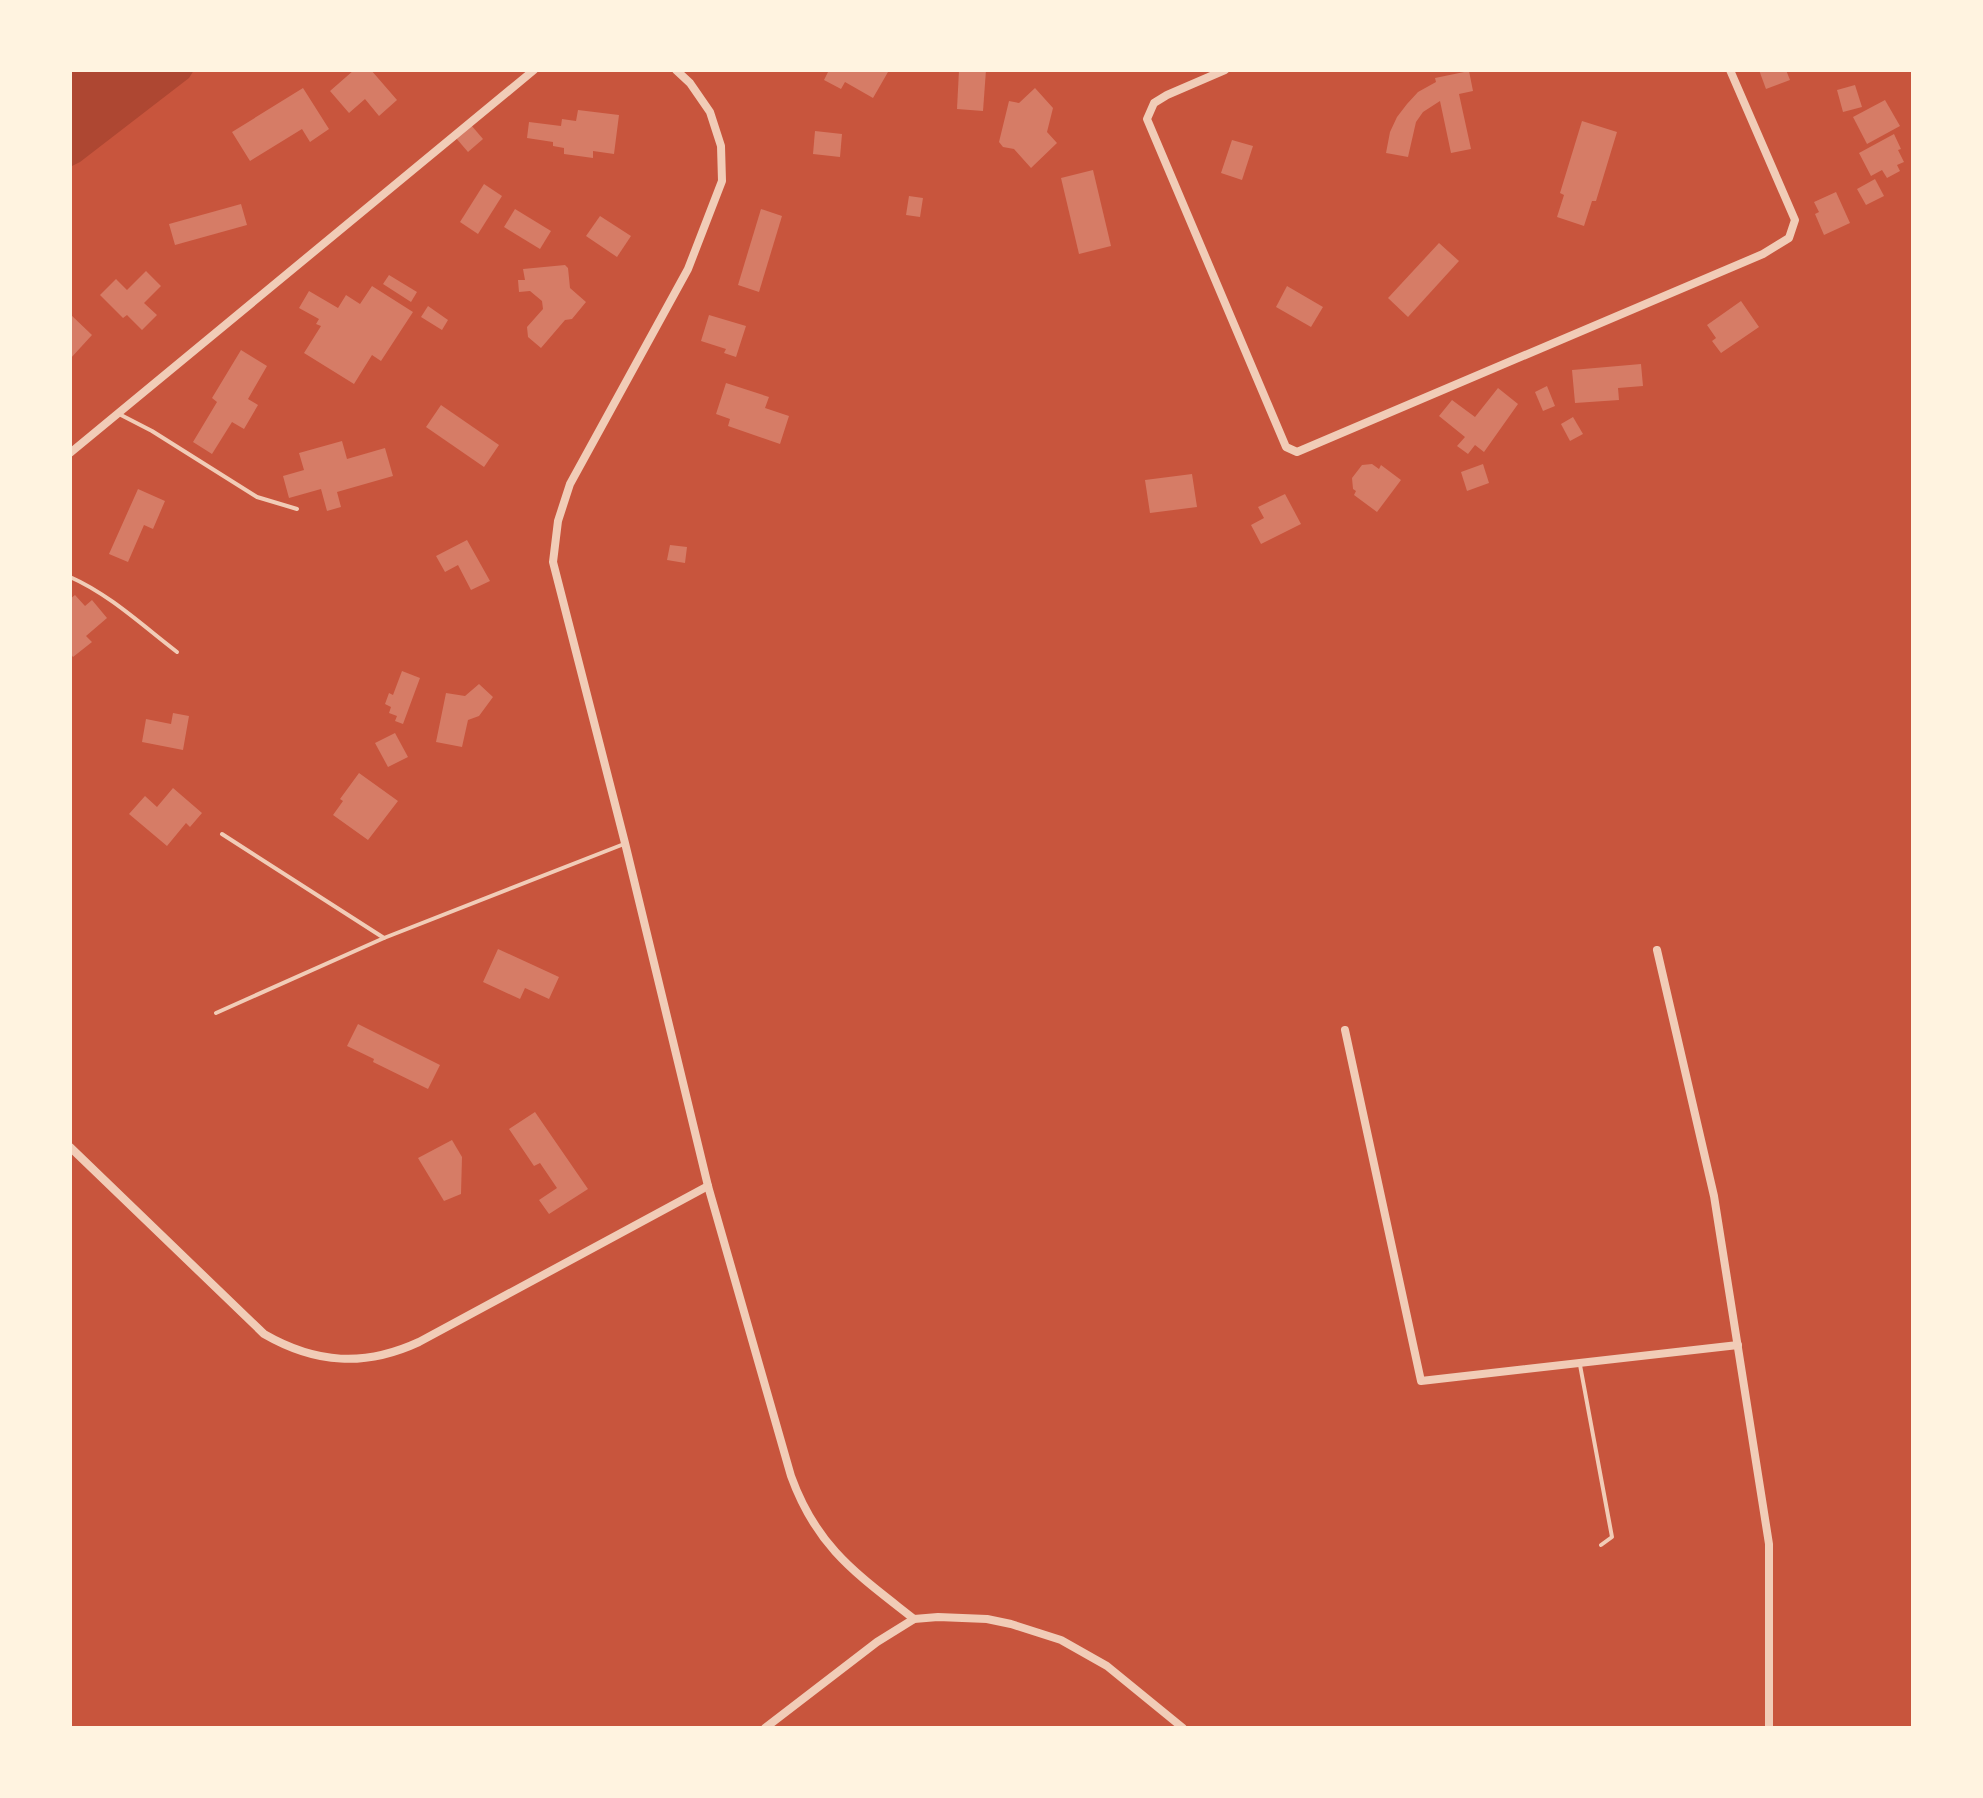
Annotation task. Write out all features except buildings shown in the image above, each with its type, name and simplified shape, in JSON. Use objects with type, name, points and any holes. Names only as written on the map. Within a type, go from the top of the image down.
[{"type":"street","points":[[70,453],[534,70]]},
{"type":"street","points":[[676,70],[696,90],[710,112],[721,146],[722,181],[688,269],[570,484],[563,502],[553,562],[708,1186],[791,1476],[805,1511],[827,1544],[841,1560],[914,1619]]},
{"type":"street","points":[[1225,70],[1154,103],[1147,119],[1286,447],[1297,452],[1763,254],[1789,238],[1795,220],[1730,70]]},
{"type":"street","points":[[1657,950],[1714,1196],[1769,1544],[1769,1728]]},
{"type":"street","points":[[1345,1030],[1421,1381],[1738,1345]]},
{"type":"street","points":[[70,1147],[264,1334],[302,1352],[327,1358],[363,1359],[419,1342],[708,1186]]},
{"type":"street","points":[[765,1728],[877,1642],[914,1619],[938,1617],[987,1619],[1061,1640],[1107,1666],[1183,1728]]},
{"type":"lane","points":[[117,413],[152,431],[257,497],[297,509]]},
{"type":"lane","points":[[70,577],[110,601],[177,652]]},
{"type":"lane","points":[[222,834],[384,938]]},
{"type":"lane","points":[[216,1013],[384,938],[625,843]]},
{"type":"lane","points":[[1580,1363],[1612,1537],[1601,1545]]},
{"type":"shaded area","points":[[70,70],[194,70],[189,78],[70,167]]}]
